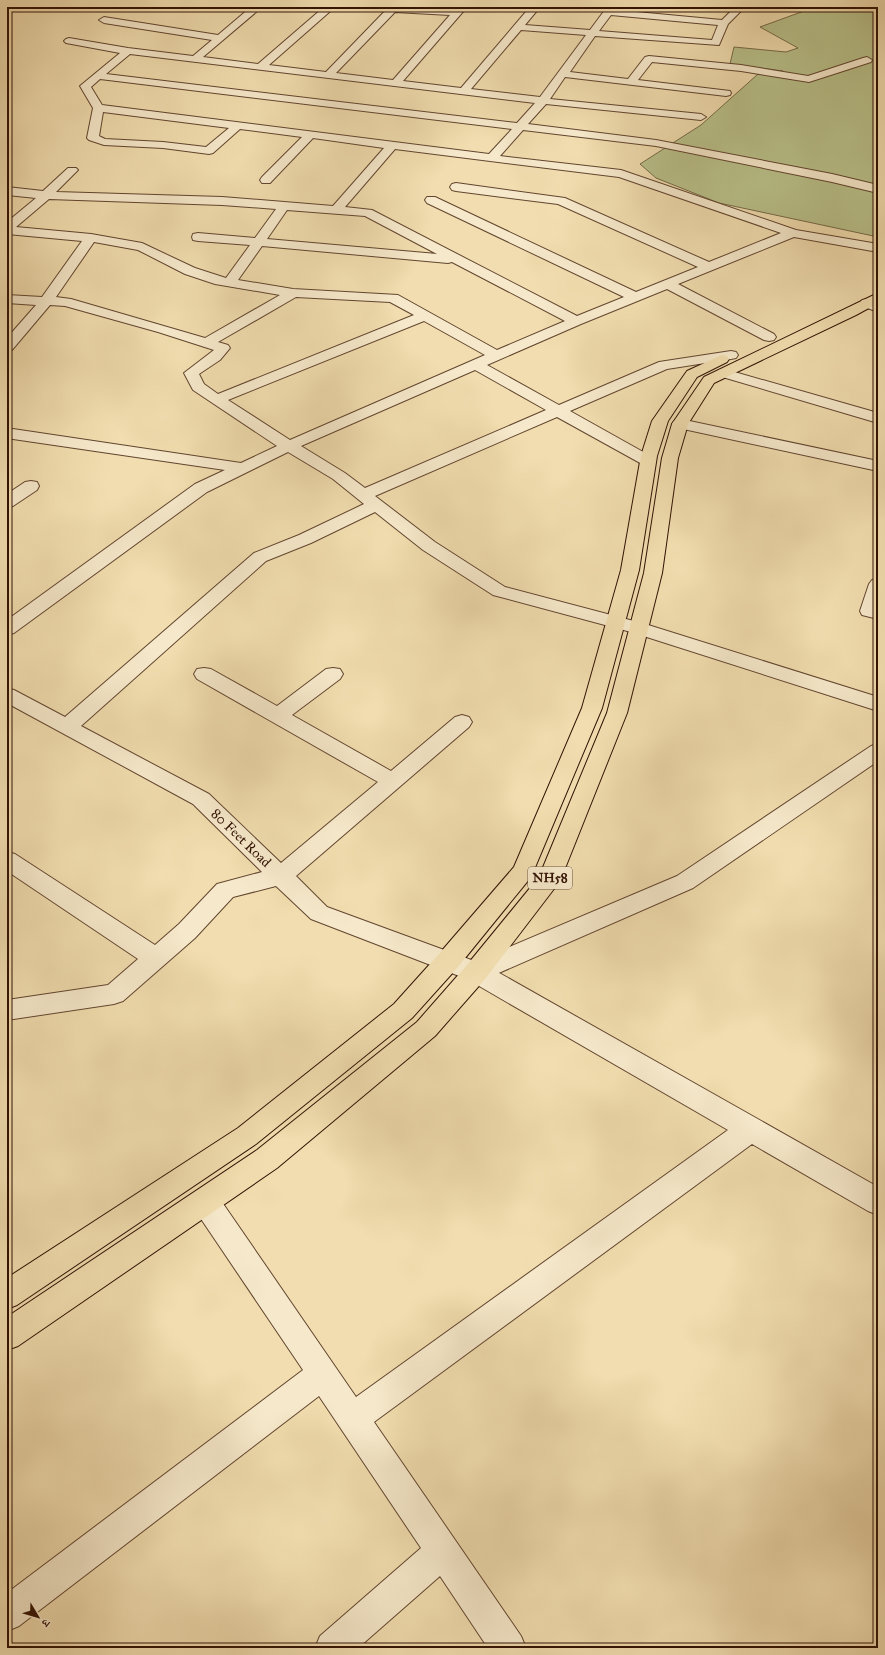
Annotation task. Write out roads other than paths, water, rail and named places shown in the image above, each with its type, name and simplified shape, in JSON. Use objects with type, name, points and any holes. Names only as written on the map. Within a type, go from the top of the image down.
[{"type":"highway","name":"NH58","points":[[7,1335],[267,1159],[426,1029],[476,972],[549,881],[617,713],[653,573],[670,458],[680,424],[709,380],[727,364],[769,337],[837,306],[878,282]]},
{"type":"highway","name":"NH58","points":[[7,1295],[247,1136],[403,1011],[448,961],[523,871],[592,708],[630,570],[648,461],[660,420],[692,374],[727,364],[874,303]]},
{"type":"street","points":[[195,59],[257,7]]},
{"type":"street","points":[[260,67],[330,7]]},
{"type":"street","points":[[364,7],[392,10],[459,10]]},
{"type":"street","points":[[464,91],[535,7]]},
{"type":"street","points":[[518,27],[716,43],[724,23],[740,7]]},
{"type":"street","points":[[492,158],[543,101],[610,9],[724,23]]},
{"type":"street","points":[[328,75],[392,10]]},
{"type":"street","points":[[396,83],[459,10]]},
{"type":"street","points":[[104,20],[221,38]]},
{"type":"street","points":[[69,41],[128,51],[543,101],[701,116]]},
{"type":"street","points":[[128,51],[85,86],[98,108],[93,138],[104,142],[163,145],[209,151],[239,125]]},
{"type":"street","points":[[630,82],[649,59],[741,68],[809,79],[867,60]]},
{"type":"street","points":[[562,74],[726,93]]},
{"type":"street","points":[[98,76],[656,143],[832,178],[878,189]]},
{"type":"street","points":[[98,108],[621,174],[793,233],[878,248]]},
{"type":"street","points":[[364,119],[376,109]]},
{"type":"street","points":[[212,152],[239,125]]},
{"type":"street","points":[[342,138],[353,129]]},
{"type":"street","points":[[266,180],[311,134]]},
{"type":"street","points":[[336,210],[392,145]]},
{"type":"street","points":[[473,155],[456,187],[431,200],[636,297]]},
{"type":"street","points":[[7,229],[72,170]]},
{"type":"street","points":[[456,187],[562,201],[709,267]]},
{"type":"street","points":[[7,191],[46,195],[222,201],[368,213],[576,321]]},
{"type":"street","points":[[230,282],[284,206]]},
{"type":"street","points":[[7,229],[91,238],[142,247],[190,271],[230,282],[293,293],[393,298],[497,356]]},
{"type":"street","points":[[7,629],[201,488],[289,446],[576,321],[793,233]]},
{"type":"street","points":[[7,347],[46,301],[91,238]]},
{"type":"street","points":[[198,238],[459,260]]},
{"type":"street","points":[[667,284],[769,337]]},
{"type":"street","points":[[206,343],[293,293]]},
{"type":"street","points":[[7,299],[66,302],[223,348],[215,357],[191,373],[198,387],[289,446],[340,476],[429,546],[499,591],[638,628],[878,704]]},
{"type":"street","points":[[216,400],[425,316]]},
{"type":"street","points":[[67,727],[260,557],[305,539],[370,500],[558,412],[664,366],[727,364],[878,418]]},
{"type":"street","points":[[476,365],[648,461]]},
{"type":"street","points":[[680,424],[878,466]]},
{"type":"street","points":[[13,434],[243,468]]},
{"type":"street","points":[[7,502],[31,486]]},
{"type":"street","points":[[878,584],[869,611],[878,613]]},
{"type":"street","points":[[204,674],[393,781]]},
{"type":"street","points":[[277,716],[333,674]]},
{"type":"street","name":"80 Feet Road","points":[[7,695],[201,799],[319,913],[476,972],[878,1202]]},
{"type":"street","points":[[7,1010],[114,994],[187,931],[225,890],[281,876],[462,722]]},
{"type":"street","points":[[476,972],[685,882],[878,751]]},
{"type":"street","points":[[7,860],[156,958]]},
{"type":"street","points":[[353,1418],[751,1129]]},
{"type":"street","points":[[206,1200],[509,1648]]},
{"type":"street","points":[[7,1614],[323,1374]]},
{"type":"street","points":[[332,1648],[443,1551]]}]
